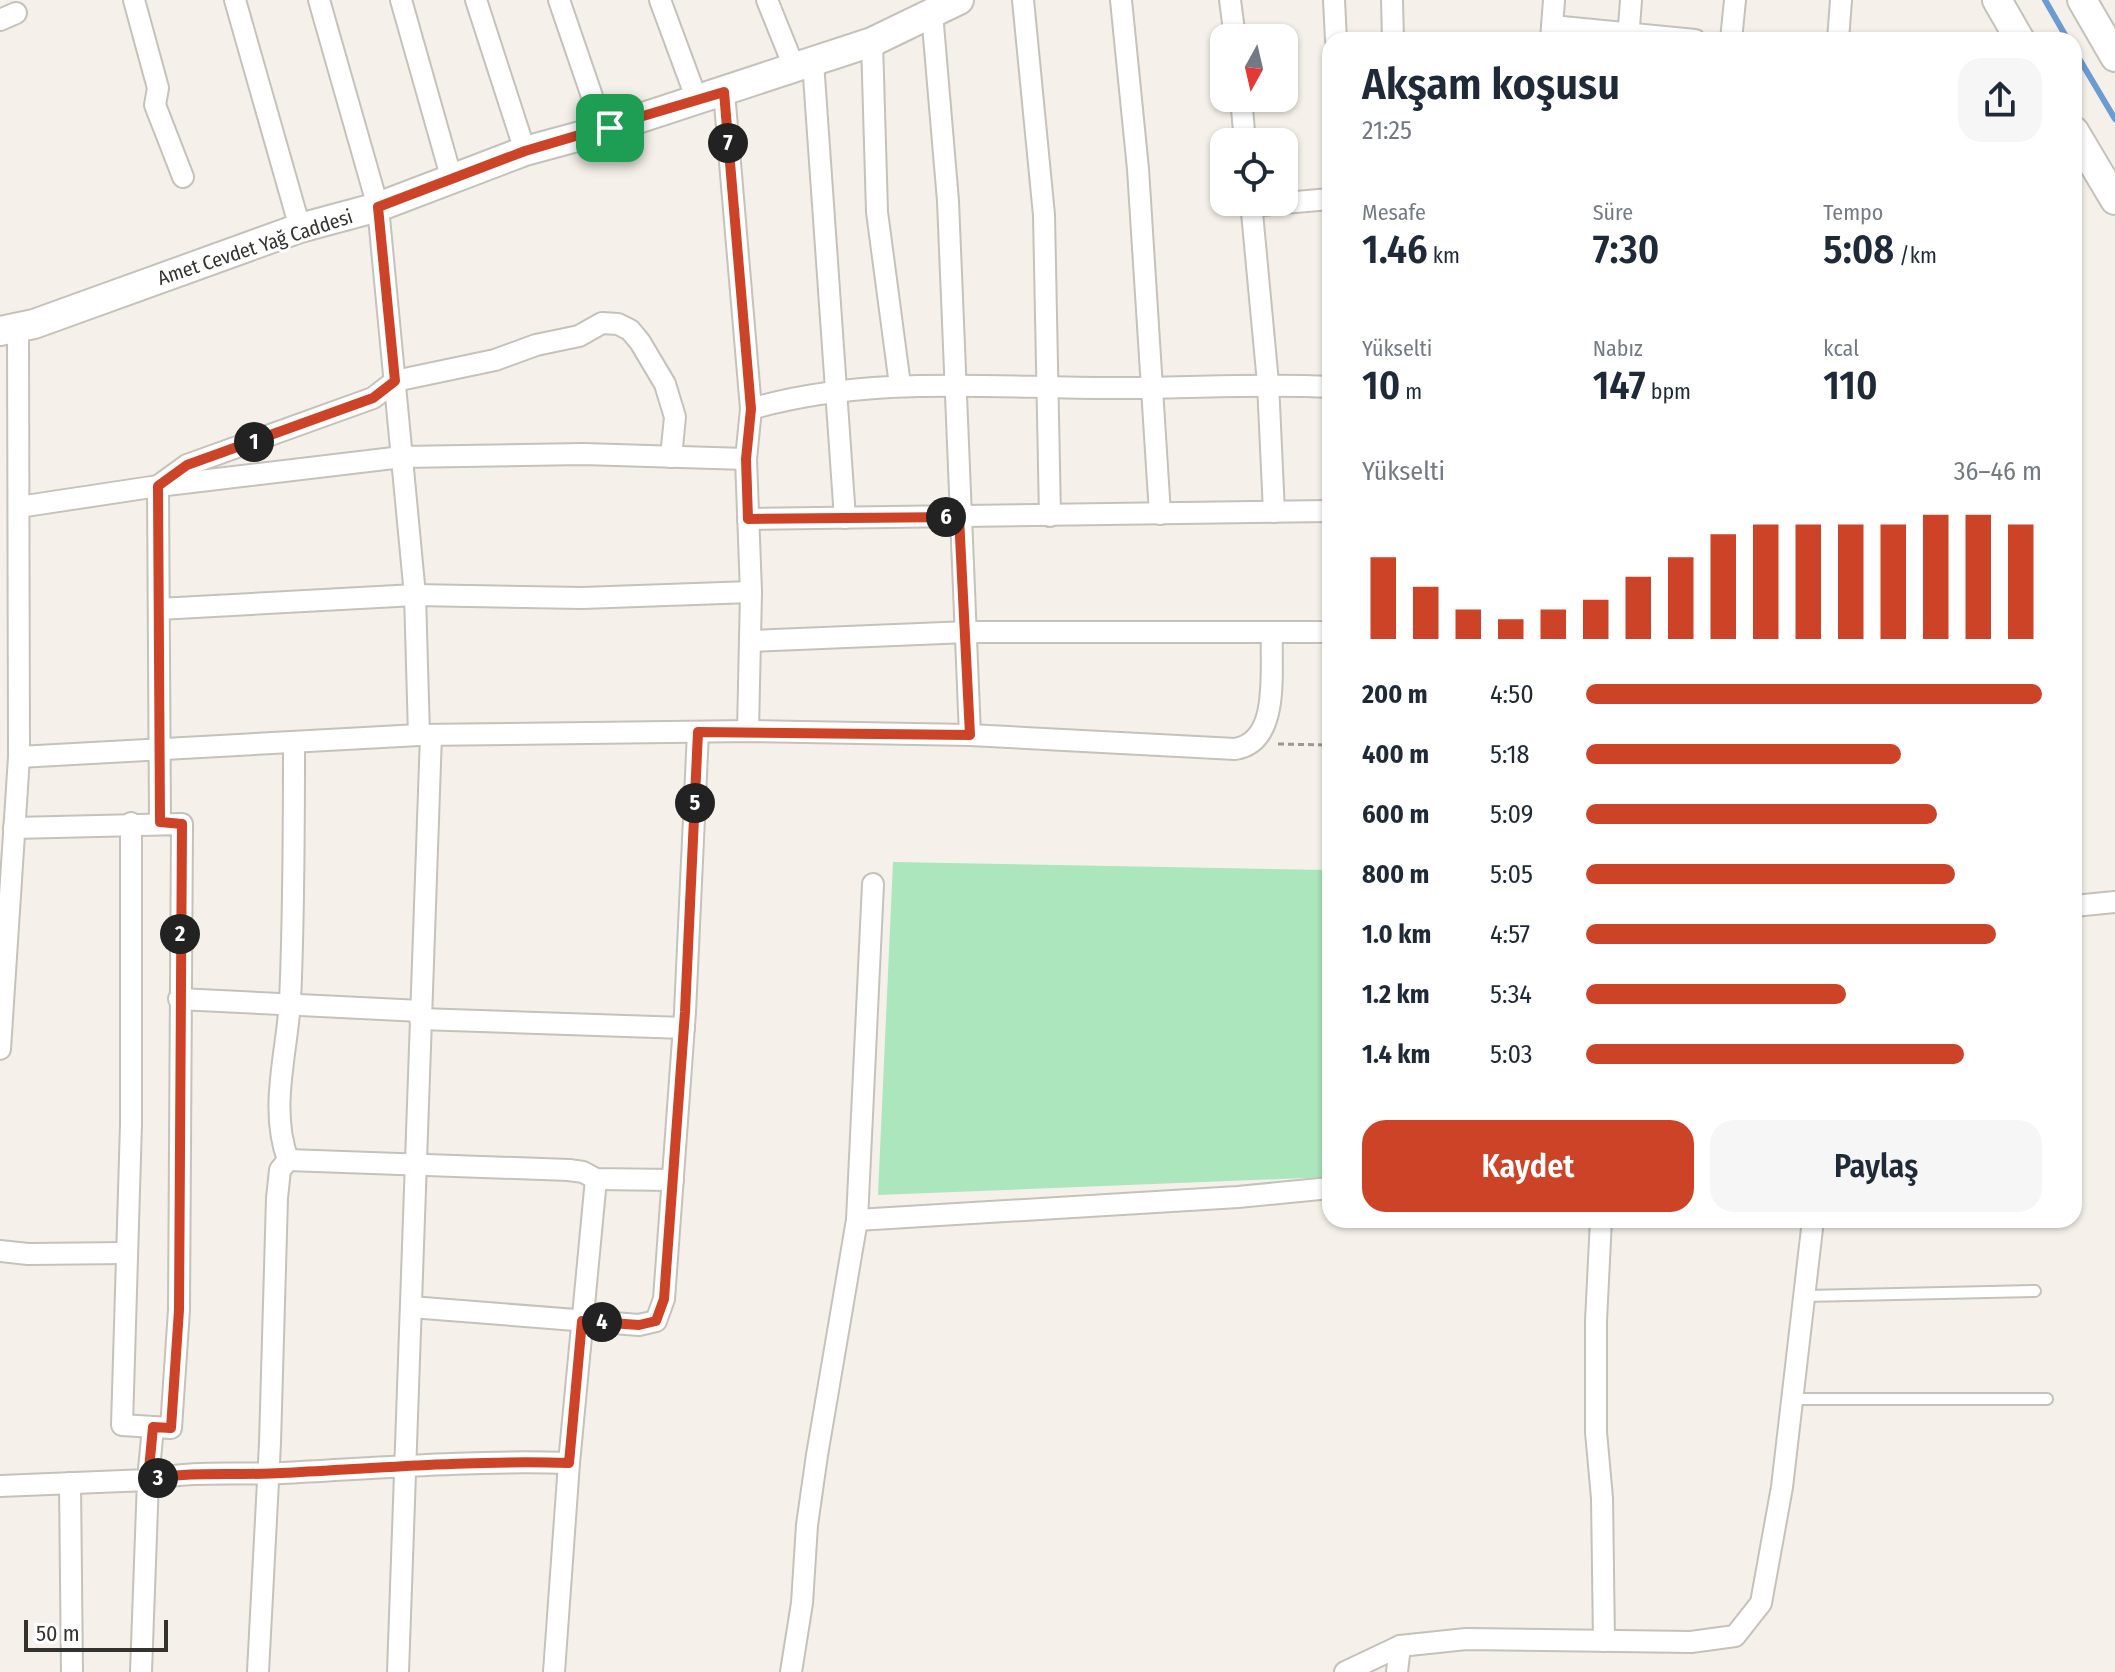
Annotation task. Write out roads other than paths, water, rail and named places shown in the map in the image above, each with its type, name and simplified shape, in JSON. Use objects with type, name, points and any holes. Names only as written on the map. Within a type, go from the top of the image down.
[{"type":"street","points":[[134,0],[158,88],[155,105],[183,177]]},
{"type":"street","points":[[235,0],[300,228]]},
{"type":"street","points":[[319,0],[378,207],[415,595],[425,735],[420,1015],[398,1672]]},
{"type":"street","points":[[401,0],[452,180]]},
{"type":"street","points":[[476,0],[525,151]]},
{"type":"street","points":[[559,0],[596,108],[610,128]]},
{"type":"street","points":[[660,0],[697,100]]},
{"type":"street","points":[[767,0],[803,64],[837,390],[845,518]]},
{"type":"street","name":"Amet Cevdet Yağ Caddesi","points":[[9,329],[300,228],[378,207],[525,151],[610,128],[872,42],[959,0]]},
{"type":"street","points":[[1023,0],[1044,215],[1045,388],[1050,516]]},
{"type":"street","points":[[1121,0],[1138,169],[1160,514]]},
{"type":"street","points":[[1230,0],[1233,24]]},
{"type":"street","points":[[1334,0],[1336,32]]},
{"type":"street","points":[[1392,0],[1393,32]]},
{"type":"street","points":[[1551,32],[1554,0]]},
{"type":"street","points":[[1628,32],[1631,0]]},
{"type":"street","points":[[1732,32],[1735,0]]},
{"type":"street","points":[[1839,32],[1841,0]]},
{"type":"street","points":[[1997,0],[2015,32]]},
{"type":"street","points":[[2082,0],[2115,57]]},
{"type":"street","points":[[932,13],[948,201],[970,735]]},
{"type":"street","points":[[872,42],[877,212],[900,385]]},
{"type":"street","points":[[724,92],[751,409],[746,459],[751,592],[748,731]]},
{"type":"street","points":[[2082,144],[2115,200]]},
{"type":"street","points":[[1298,201],[1322,200]]},
{"type":"street","points":[[1252,216],[1268,383],[1274,512]]},
{"type":"street","points":[[158,486],[187,465],[373,398],[395,381],[495,360],[536,345],[579,336],[602,323],[618,324],[630,330],[665,384],[675,417],[671,457]]},
{"type":"street","points":[[0,1049],[9,839],[19,757],[9,648],[10,534],[19,507],[9,329]]},
{"type":"street","points":[[751,409],[837,390],[900,385],[1154,389],[1268,383],[1322,386]]},
{"type":"street","points":[[19,507],[158,486],[402,457],[583,454],[746,459]]},
{"type":"street","points":[[158,486],[160,822]]},
{"type":"street","points":[[748,519],[1322,511]]},
{"type":"street","points":[[159,609],[415,595],[582,598],[751,592]]},
{"type":"street","points":[[750,641],[968,632],[1322,632]]},
{"type":"street","points":[[19,757],[425,735],[748,731],[970,735],[1235,749],[1257,740],[1268,717],[1272,634]]},
{"type":"street","points":[[411,1307],[639,1325],[656,1321],[664,1299],[684,1028],[698,732]]},
{"type":"street","points":[[288,1160],[281,1142],[278,1109],[289,1005],[294,743]]},
{"type":"street","points":[[9,839],[131,823],[182,824],[179,1310],[171,1428],[122,1425],[131,1124],[131,823]]},
{"type":"street","points":[[791,1672],[802,1603],[807,1525],[817,1455],[857,1220],[873,884]]},
{"type":"street","points":[[2082,905],[2115,902]]},
{"type":"street","points":[[179,999],[684,1028]]},
{"type":"street","points":[[288,1160],[415,1167],[569,1170],[583,1172],[596,1179],[673,1180]]},
{"type":"street","points":[[258,1672],[277,1198],[280,1170],[288,1160]]},
{"type":"street","points":[[554,1672],[569,1463],[596,1179]]},
{"type":"street","points":[[857,1220],[1238,1197],[1322,1189]]},
{"type":"street","points":[[1601,1228],[1596,1321],[1596,1432],[1602,1498],[1604,1641]]},
{"type":"street","points":[[1345,1672],[1400,1646],[1466,1639],[1691,1642],[1735,1636],[1761,1603],[1782,1487],[1812,1228]]},
{"type":"street","points":[[0,1251],[28,1254],[127,1253]]},
{"type":"street","points":[[141,1672],[148,1480],[153,1427]]},
{"type":"street","points":[[0,1486],[489,1461],[569,1463]]},
{"type":"street","points":[[70,1483],[72,1672]]},
{"type":"street","points":[[1397,1672],[1400,1646]]},
{"type":"lane","points":[[1805,1296],[2035,1291]]},
{"type":"lane","points":[[1793,1399],[2047,1399]]},
{"type":"waterway","points":[[2045,0],[2063,32]]},
{"type":"waterway","points":[[2082,63],[2115,119]]}]
